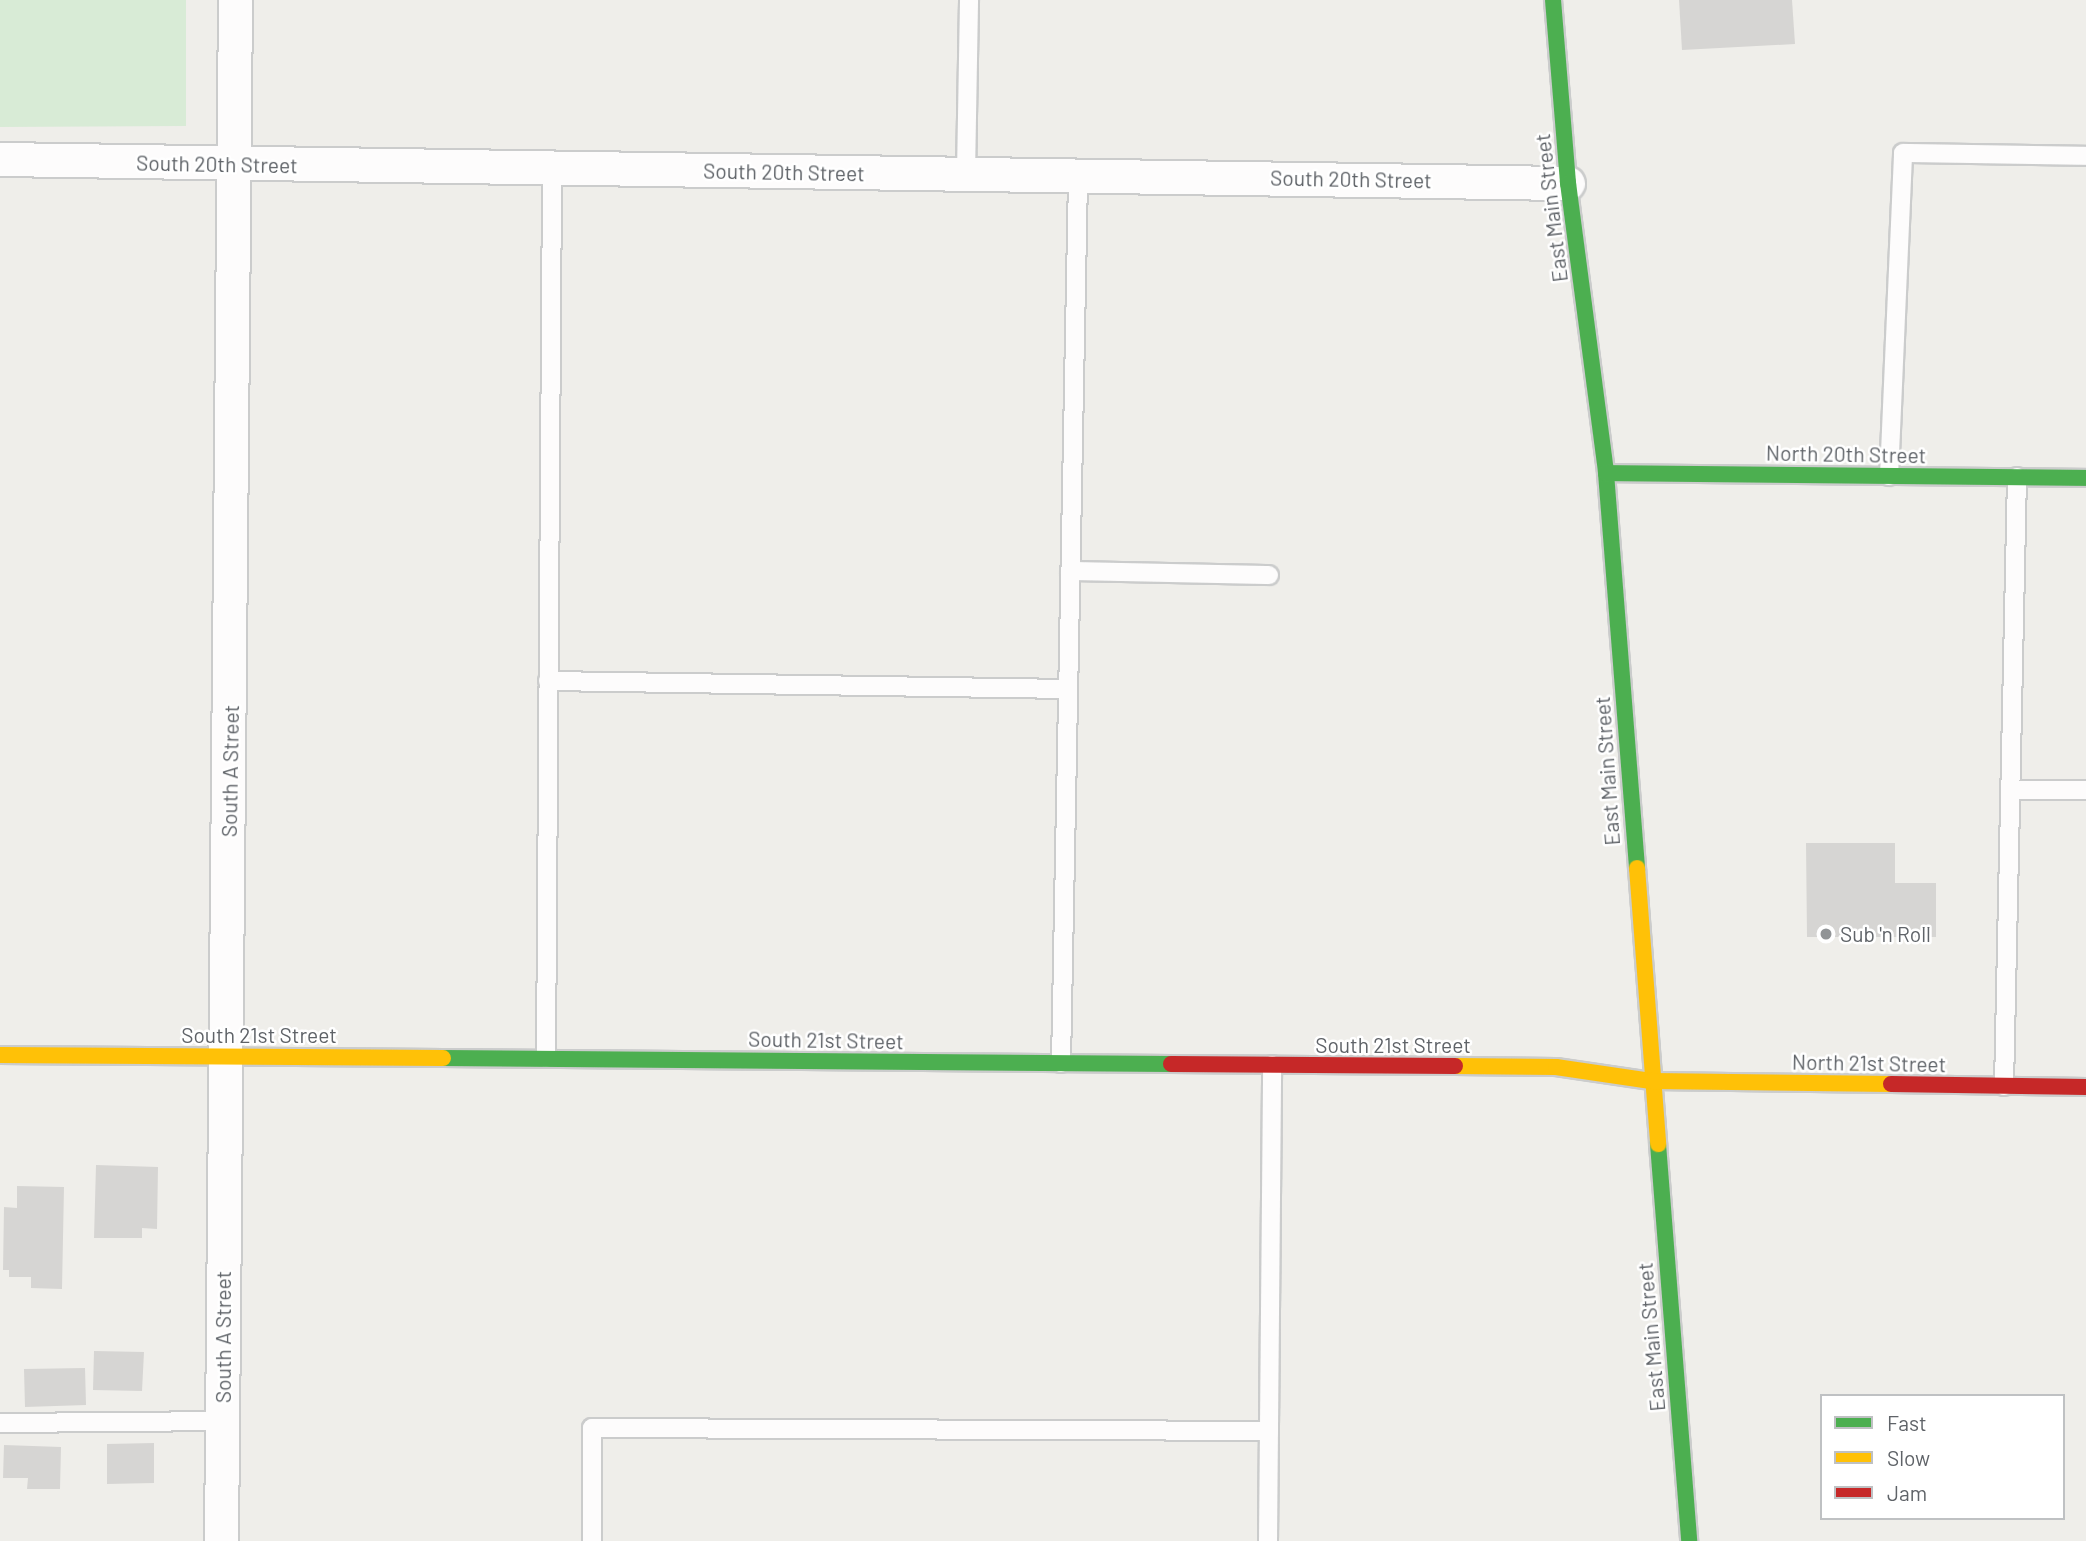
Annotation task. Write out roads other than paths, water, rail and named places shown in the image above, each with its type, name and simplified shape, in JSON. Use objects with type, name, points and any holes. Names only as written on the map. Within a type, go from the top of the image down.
[{"type":"street","name":"South A Street","points":[[221,1541],[236,0]]},
{"type":"street","name":"East Main Street","points":[[1553,0],[1568,183],[1606,473],[1651,1081],[1689,1541]]},
{"type":"street","name":"South 20th Street","points":[[0,159],[1568,183]]},
{"type":"street","name":"North 20th Street","points":[[1606,473],[2086,478]]},
{"type":"street","name":"South 21st Street","points":[[0,1055],[1556,1067],[1651,1081]]},
{"type":"street","name":"North 21st Street","points":[[1651,1081],[2086,1087]]},
{"type":"lane","points":[[966,174],[969,0]]},
{"type":"lane","points":[[1889,476],[1903,153],[2086,156]]},
{"type":"lane","points":[[546,1058],[552,169]]},
{"type":"lane","points":[[1061,1063],[1077,176]]},
{"type":"lane","points":[[2004,1086],[2017,477]]},
{"type":"lane","points":[[1070,571],[1269,575]]},
{"type":"lane","points":[[548,681],[1068,689]]},
{"type":"lane","points":[[2011,790],[2086,790]]},
{"type":"lane","points":[[1268,1541],[1272,1065]]},
{"type":"lane","points":[[0,1423],[223,1421]]},
{"type":"lane","points":[[592,1541],[592,1428],[1269,1432]]},
{"type":"place","name":"Sub 'n Roll","points":[[1826,934]]}]
